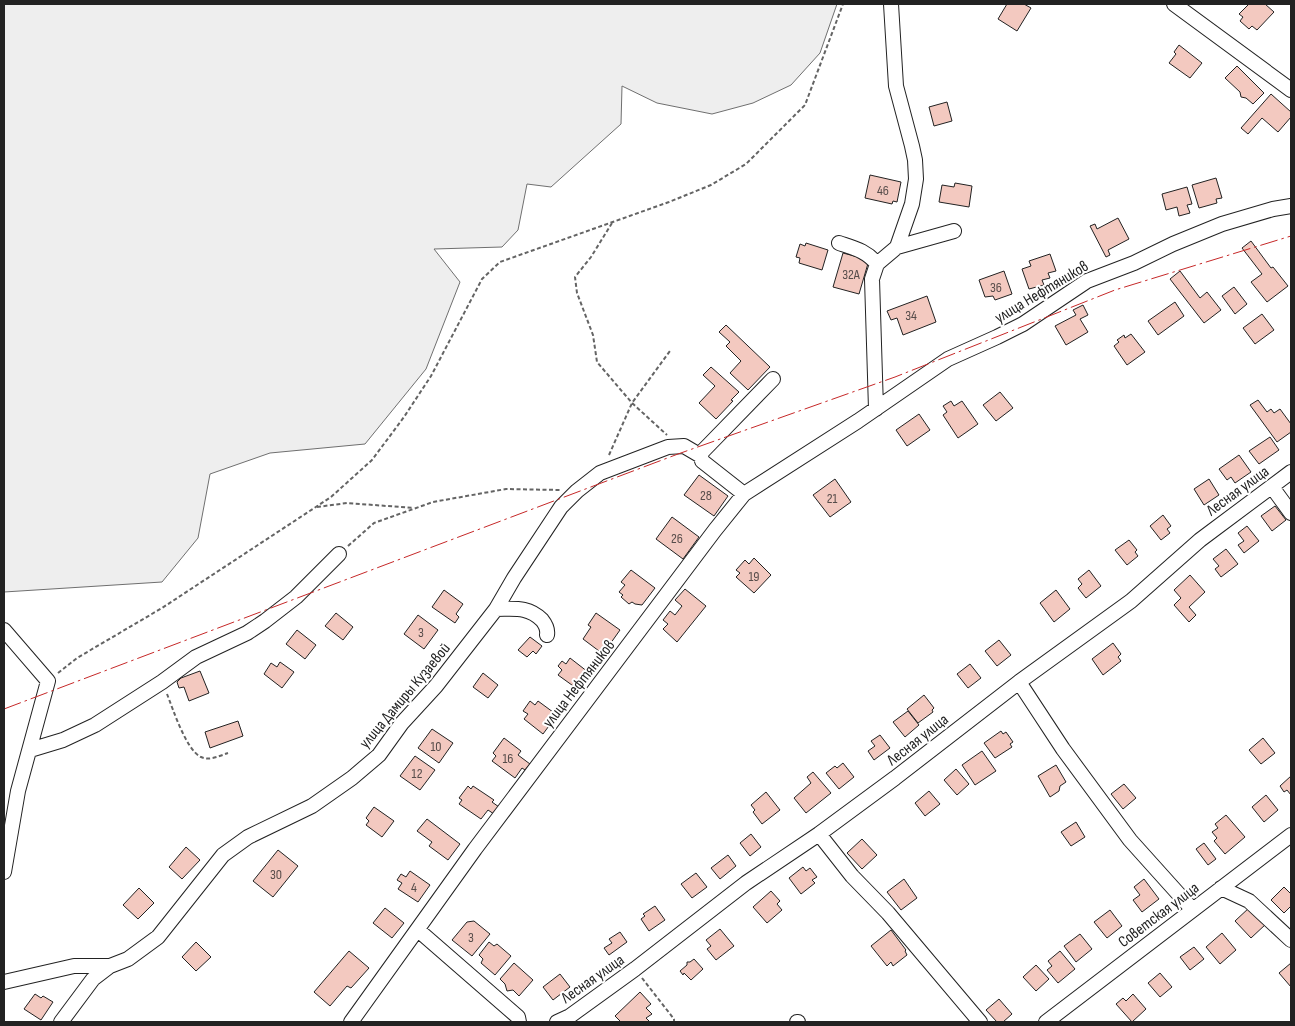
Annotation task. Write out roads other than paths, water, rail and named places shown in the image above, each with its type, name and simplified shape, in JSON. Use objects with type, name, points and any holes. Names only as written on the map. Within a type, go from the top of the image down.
[{"type":"street","points":[[891,4],[896,86],[912,146],[916,179],[912,204],[897,246]]},
{"type":"street","points":[[1174,4],[1291,90]]},
{"type":"street","name":"улица Нефтяников","points":[[351,1022],[480,842],[744,494],[876,409],[948,359],[1022,324],[1087,280],[1222,224],[1273,209],[1291,206]]},
{"type":"street","points":[[876,409],[872,279],[876,264],[897,246],[954,231]]},
{"type":"street","points":[[839,243],[870,255],[876,264]]},
{"type":"street","points":[[744,494],[702,461],[702,452],[773,379]]},
{"type":"street","name":"улица Дамиры Кузаевой","points":[[61,1022],[93,979],[110,966],[128,959],[158,937],[223,855],[248,837],[312,806],[352,778],[380,755],[402,723],[436,686],[496,609],[514,578],[562,507],[577,491],[600,473],[668,447],[684,446],[701,456]]},
{"type":"street","name":"Лесная улица","points":[[557,1022],[570,1016],[634,970],[746,883],[819,834],[1020,682],[1131,601],[1200,540],[1291,472]]},
{"type":"street","points":[[1272,487],[1291,513]]},
{"type":"street","points":[[30,750],[63,740],[95,725],[162,682],[196,657],[247,633],[296,597],[339,554]]},
{"type":"street","points":[[496,609],[529,610],[545,624],[548,630],[547,635]]},
{"type":"street","points":[[4,630],[48,681],[18,791],[4,872]]},
{"type":"street","points":[[1020,682],[1063,749],[1130,840],[1192,909]]},
{"type":"street","points":[[819,834],[852,876],[888,913],[980,1022]]},
{"type":"street","name":"Советская улица","points":[[1046,1022],[1291,834]]},
{"type":"street","points":[[1221,888],[1249,901],[1291,940]]},
{"type":"street","points":[[418,930],[518,1017],[519,1022]]},
{"type":"street","points":[[4,982],[74,966],[110,966]]}]
